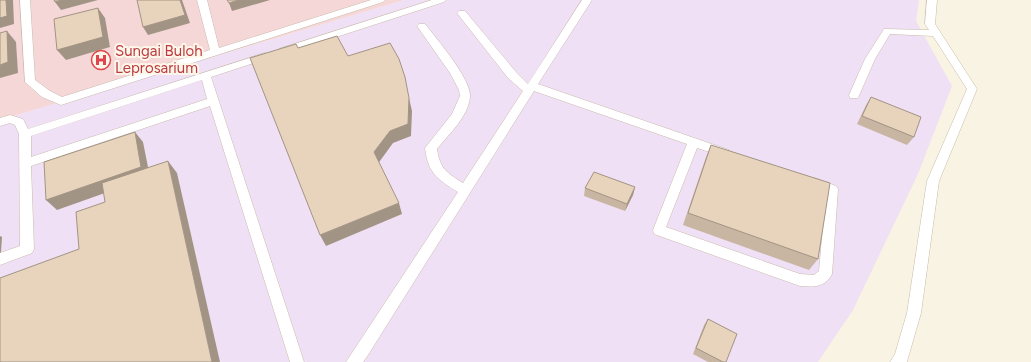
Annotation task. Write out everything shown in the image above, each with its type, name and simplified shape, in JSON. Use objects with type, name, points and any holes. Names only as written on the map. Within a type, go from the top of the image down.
[{"type":"lane","points":[[25,0],[30,82],[46,94],[61,101],[380,0]]},
{"type":"lane","points":[[202,0],[215,52]]},
{"type":"lane","points":[[25,134],[204,75],[442,0]]},
{"type":"lane","points":[[353,362],[588,0]]},
{"type":"lane","points":[[902,361],[914,313],[933,180],[972,89],[930,24],[932,0]]},
{"type":"lane","points":[[462,13],[512,75],[531,88],[736,156]]},
{"type":"lane","points":[[422,26],[460,78],[466,95],[460,110],[431,148],[432,161],[439,173],[465,190]]},
{"type":"lane","points":[[854,95],[870,59],[888,31],[936,33]]},
{"type":"lane","points":[[204,75],[297,362]]},
{"type":"lane","points":[[26,164],[212,101]]},
{"type":"lane","points":[[0,122],[10,120],[19,122],[25,134],[27,249],[0,259]]},
{"type":"lane","points":[[694,142],[658,230],[800,280],[816,281],[825,274],[832,189],[805,179]]},
{"type":"shaded area","name":"Sungai Buloh Leprosarium","points":[[0,0],[404,0],[0,120]]},
{"type":"shaded area","points":[[404,0],[919,0],[916,21],[952,86],[918,174],[853,310],[818,362],[0,362],[0,120]]},
{"type":"building","points":[[0,0],[6,0],[7,16],[0,18]]},
{"type":"building","points":[[137,0],[180,0],[185,15],[143,27]]},
{"type":"building","points":[[227,0],[239,0],[229,3]]},
{"type":"building","points":[[98,8],[103,37],[57,50],[54,19]]},
{"type":"building","points":[[7,31],[8,62],[0,65],[0,33]]},
{"type":"building","points":[[337,36],[348,56],[390,43],[399,59],[405,77],[409,98],[408,124],[390,131],[374,152],[399,203],[320,235],[250,58],[296,44],[298,48]]},
{"type":"building","points":[[871,97],[921,117],[914,137],[862,116]]},
{"type":"building","points":[[135,132],[141,167],[46,200],[44,162]]},
{"type":"building","points":[[711,145],[830,183],[818,259],[688,213]]},
{"type":"building","points":[[168,161],[212,362],[0,362],[0,278],[79,249],[76,212],[105,202],[102,183]]},
{"type":"building","points":[[594,172],[635,187],[627,204],[585,188]]},
{"type":"building","points":[[708,319],[737,334],[726,362],[723,362],[696,348]]},
{"type":"place","name":"Sungai Buloh Leprosarium","points":[[101,60]]}]
